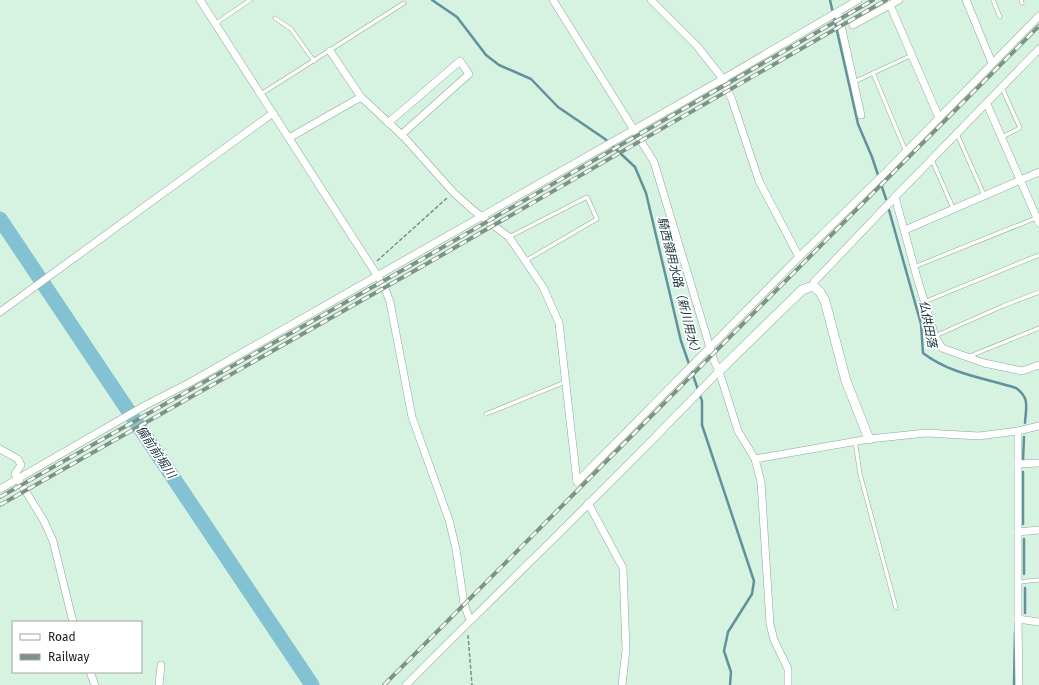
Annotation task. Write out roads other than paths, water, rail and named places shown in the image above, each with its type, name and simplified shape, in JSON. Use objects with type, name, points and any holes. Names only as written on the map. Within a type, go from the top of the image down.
[{"type":"street","points":[[200,0],[370,267],[384,286],[390,302],[412,417],[449,520],[456,549],[464,604],[470,620]]},
{"type":"street","points":[[553,0],[654,162],[709,346],[719,371],[738,431],[755,460],[761,482],[770,624],[774,640],[788,669],[788,685]]},
{"type":"street","points":[[651,0],[697,46],[723,79],[732,100],[759,181],[799,257]]},
{"type":"street","points":[[0,489],[144,406],[196,379],[634,130],[858,0]]},
{"type":"street","points":[[853,25],[899,0]]},
{"type":"street","points":[[966,0],[992,63]]},
{"type":"street","points":[[890,5],[939,118]]},
{"type":"street","points":[[835,14],[861,115]]},
{"type":"street","points":[[330,51],[361,97],[401,135],[453,192],[509,237],[543,287],[559,323],[577,482],[709,346],[906,152],[1039,16]]},
{"type":"street","points":[[406,685],[588,503],[665,429],[719,371],[802,290],[813,286],[814,282],[931,159],[1039,49]]},
{"type":"street","points":[[388,123],[460,61],[469,74],[401,135]]},
{"type":"street","points":[[289,138],[361,97]]},
{"type":"street","points":[[986,104],[1002,137],[1038,221]]},
{"type":"street","points":[[0,312],[273,113]]},
{"type":"street","points":[[905,230],[1039,172]]},
{"type":"street","points":[[895,197],[924,302],[935,336],[942,348],[984,364],[1022,372],[1039,365]]},
{"type":"street","points":[[813,286],[820,292],[825,301],[846,381],[870,439]]},
{"type":"street","points":[[755,460],[870,439],[926,433],[979,436],[1018,431],[1039,426]]},
{"type":"street","points":[[1018,431],[1019,685]]},
{"type":"street","points":[[0,449],[19,461],[21,465],[14,474],[44,521],[53,541],[73,621]]},
{"type":"street","points":[[1018,464],[1039,463]]},
{"type":"street","points":[[588,503],[623,568],[626,650],[622,685]]},
{"type":"street","points":[[1018,532],[1039,530]]},
{"type":"street","points":[[1018,619],[1039,622]]},
{"type":"street","points":[[159,685],[161,665]]},
{"type":"street","points":[[90,673],[95,685]]},
{"type":"lane","points":[[215,24],[250,0]]},
{"type":"lane","points":[[993,0],[1000,17]]},
{"type":"lane","points":[[261,94],[404,3]]},
{"type":"lane","points":[[275,18],[291,30],[314,61]]},
{"type":"lane","points":[[853,83],[912,55]]},
{"type":"lane","points":[[873,73],[906,152]]},
{"type":"lane","points":[[1002,88],[1020,128],[1002,137]]},
{"type":"lane","points":[[957,133],[984,195]]},
{"type":"lane","points":[[931,159],[953,208]]},
{"type":"lane","points":[[509,237],[587,197],[597,219],[525,261]]},
{"type":"lane","points":[[914,267],[1038,221]]},
{"type":"lane","points":[[924,302],[1039,255]]},
{"type":"lane","points":[[935,336],[1039,292]]},
{"type":"lane","points":[[967,357],[1039,328]]},
{"type":"lane","points":[[486,414],[566,382]]},
{"type":"lane","points":[[855,441],[860,474],[896,608]]},
{"type":"lane","points":[[1018,582],[1039,580]]},
{"type":"waterway","name":"騎西領用水路（新川用水）","points":[[432,0],[457,17],[486,55],[499,65],[531,79],[558,107],[605,139],[635,167],[646,193],[681,341],[702,401],[702,425],[754,581],[752,594],[728,632],[724,651],[731,672],[730,685]]},
{"type":"waterway","name":"仏供田落","points":[[830,0],[858,124],[872,157],[886,199]]},
{"type":"waterway","name":"仏供田落","points":[[889,210],[921,324],[923,353],[933,360],[956,371],[1016,388],[1025,399],[1025,423]]},
{"type":"waterway","name":"備前前堀川","points":[[0,219],[312,685]]},
{"type":"waterway","name":"仏供田落","points":[[1023,460],[1024,437]]},
{"type":"waterway","name":"仏供田落","points":[[1023,472],[1023,524]]},
{"type":"waterway","name":"仏供田落","points":[[1024,539],[1024,574]]},
{"type":"waterway","name":"仏供田落","points":[[1025,588],[1025,613]]},
{"type":"waterway","name":"仏供田落","points":[[1014,685],[1015,632]]},
{"type":"railway","points":[[0,497],[417,262],[873,0]]},
{"type":"railway","points":[[0,505],[421,267],[886,0]]},
{"type":"railway","points":[[384,685],[1039,26]]}]
